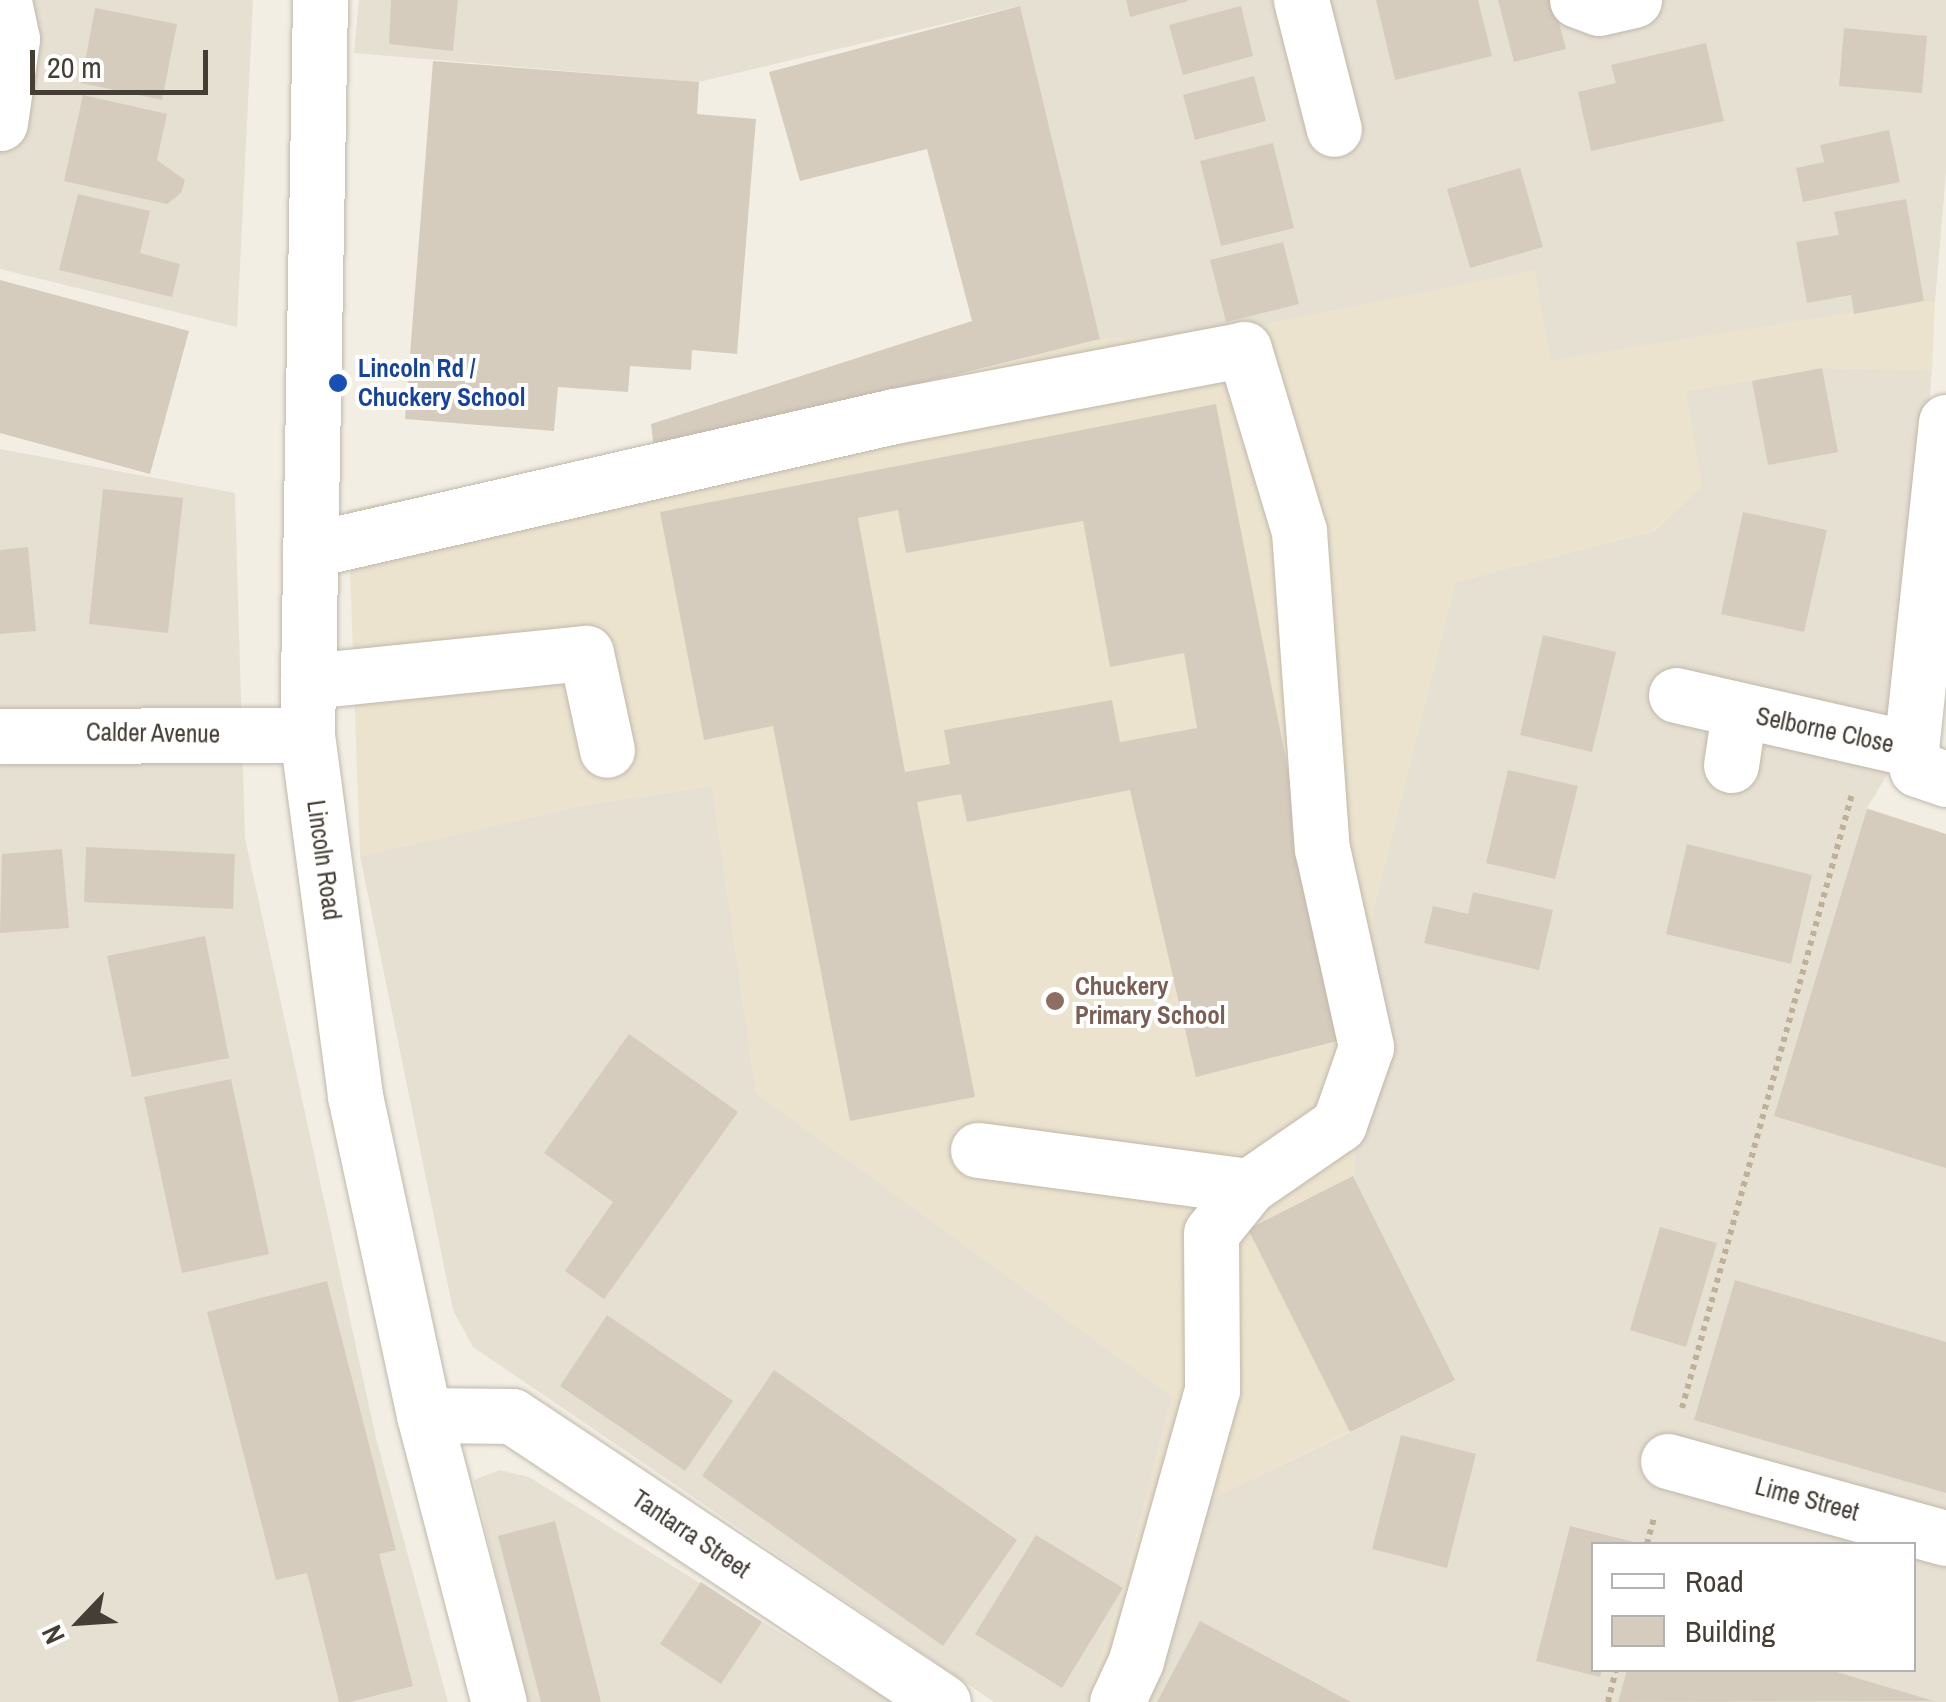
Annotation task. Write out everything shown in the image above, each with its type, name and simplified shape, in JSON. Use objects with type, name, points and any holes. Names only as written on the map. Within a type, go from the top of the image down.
[{"type":"street","points":[[0,123],[12,39],[4,0]]},
{"type":"street","name":"Lincoln Road","points":[[320,0],[307,734],[355,1096],[424,1415],[499,1702]]},
{"type":"street","points":[[1301,0],[1334,129]]},
{"type":"street","points":[[1577,0],[1600,8],[1634,0]]},
{"type":"street","points":[[310,550],[894,416],[1244,349],[1299,531],[1322,848],[1366,1046],[1338,1124],[1249,1186],[1212,1232],[1212,1390],[1136,1661],[1117,1702]]},
{"type":"street","points":[[1925,765],[1946,422]]},
{"type":"street","points":[[308,681],[586,654],[608,750]]},
{"type":"street","name":"Selborne Close","points":[[1676,695],[1925,765]]},
{"type":"street","name":"Selborne Close","points":[[1731,765],[1739,712]]},
{"type":"street","name":"Calder Avenue","points":[[0,736],[307,734]]},
{"type":"street","points":[[978,1150],[1249,1186]]},
{"type":"street","name":"Tantarra Street","points":[[424,1415],[512,1416],[943,1702]]},
{"type":"street","name":"Lime Street","points":[[1668,1461],[1946,1538]]},
{"type":"street","points":[[718,1593],[916,1702]]},
{"type":"path","points":[[1648,1542],[1853,790],[1925,765]]},
{"type":"path","points":[[1608,1702],[1616,1672]]},
{"type":"shaded area","points":[[0,0],[253,0],[237,327],[0,269]]},
{"type":"shaded area","points":[[359,0],[1946,0],[1946,173],[1935,302],[1550,361],[1534,271],[1211,335],[1100,339],[1019,6],[699,82],[354,53]]},
{"type":"shaded area","name":"Chuckery Primary School","points":[[1534,270],[1551,360],[1924,301],[1935,302],[1932,370],[1822,368],[1686,391],[1702,485],[1653,531],[1455,582],[1373,910],[1353,1176],[1455,1380],[1197,1506],[1132,1702],[1086,1702],[1123,1588],[1172,1396],[756,1093],[712,786],[590,804],[360,856],[348,510],[654,449],[1100,339],[1211,335]]},
{"type":"shaded area","points":[[1822,368],[1932,370],[1899,755],[1867,808],[1946,834],[1946,1702],[1132,1702],[1196,1506],[1350,1432],[1353,1176],[1373,910],[1455,582],[1654,531],[1702,485],[1685,391]]},
{"type":"shaded area","points":[[0,449],[235,493],[245,838],[376,1438],[448,1702],[0,1702]]},
{"type":"shaded area","points":[[712,786],[756,1093],[1172,1396],[1123,1588],[1086,1702],[994,1702],[473,1347],[453,1310],[360,856],[590,804]]},
{"type":"shaded area","points":[[500,1470],[529,1477],[892,1702],[527,1702],[474,1480]]},
{"type":"building","points":[[391,0],[458,0],[453,51],[389,44]]},
{"type":"building","points":[[1126,0],[1188,0],[1188,1],[1130,17]]},
{"type":"building","points":[[1376,0],[1478,0],[1492,56],[1395,80]]},
{"type":"building","points":[[1498,0],[1553,0],[1566,49],[1514,62]]},
{"type":"building","points":[[1020,6],[1100,339],[654,449],[651,424],[972,321],[927,149],[800,181],[769,72]]},
{"type":"building","points":[[1241,6],[1253,56],[1183,75],[1169,25]]},
{"type":"building","points":[[95,8],[177,24],[162,100],[81,83]]},
{"type":"building","points":[[1844,28],[1927,36],[1922,93],[1839,86]]},
{"type":"building","points":[[1706,43],[1724,121],[1591,151],[1578,92],[1616,83],[1611,65]]},
{"type":"building","points":[[433,61],[699,82],[697,114],[756,119],[737,354],[692,350],[691,370],[630,366],[628,392],[558,387],[554,431],[405,419]]},
{"type":"building","points":[[1254,76],[1266,121],[1195,140],[1183,95]]},
{"type":"building","points":[[83,95],[167,114],[157,160],[185,180],[181,193],[167,204],[64,181]]},
{"type":"building","points":[[1889,130],[1900,182],[1803,202],[1796,168],[1824,162],[1820,145]]},
{"type":"building","points":[[1273,143],[1294,228],[1221,246],[1200,161]]},
{"type":"building","points":[[1520,168],[1543,247],[1470,268],[1447,189]]},
{"type":"building","points":[[78,194],[150,211],[140,253],[180,264],[172,297],[59,270]]},
{"type":"building","points":[[1906,199],[1924,301],[1854,314],[1851,295],[1807,303],[1796,242],[1839,235],[1834,212]]},
{"type":"building","points":[[1283,242],[1299,304],[1226,322],[1210,260]]},
{"type":"building","points":[[0,280],[189,331],[150,474],[0,433]]},
{"type":"building","points":[[1822,368],[1838,452],[1768,465],[1752,381]]},
{"type":"building","points":[[1216,404],[1341,1040],[1196,1077],[1130,790],[967,822],[961,794],[917,802],[975,1097],[850,1121],[773,726],[704,740],[660,512]],"holes":[[[898,510],[906,553],[1083,521],[1110,667],[1184,653],[1197,728],[1120,742],[1112,700],[944,730],[950,764],[905,772],[858,518]]]},
{"type":"building","points":[[103,489],[183,498],[168,633],[89,624]]},
{"type":"building","points":[[1743,512],[1827,530],[1804,632],[1721,614]]},
{"type":"building","points":[[28,547],[36,631],[0,634],[0,550]]},
{"type":"building","points":[[1543,635],[1616,652],[1592,752],[1520,735]]},
{"type":"building","points":[[1508,770],[1578,786],[1555,879],[1486,863]]},
{"type":"building","points":[[1867,809],[1946,834],[1946,1168],[1774,1116]]},
{"type":"building","points":[[1687,844],[1812,875],[1791,964],[1666,934]]},
{"type":"building","points":[[86,847],[235,854],[233,909],[84,902]]},
{"type":"building","points":[[62,849],[69,928],[0,933],[2,854]]},
{"type":"building","points":[[1473,892],[1553,910],[1539,970],[1424,943],[1433,906],[1468,914]]},
{"type":"building","points":[[205,936],[229,1058],[132,1077],[107,956]]},
{"type":"building","points":[[629,1034],[738,1112],[604,1299],[565,1271],[613,1202],[544,1153]]},
{"type":"building","points":[[231,1079],[269,1254],[182,1273],[144,1097]]},
{"type":"building","points":[[1353,1176],[1455,1380],[1350,1432],[1248,1229]]},
{"type":"building","points":[[1660,1227],[1717,1243],[1686,1347],[1630,1330]]},
{"type":"building","points":[[1735,1280],[1946,1342],[1946,1493],[1694,1420]]},
{"type":"building","points":[[327,1281],[396,1550],[379,1554],[413,1686],[350,1702],[339,1702],[307,1573],[276,1580],[207,1312]]},
{"type":"building","points":[[607,1315],[733,1401],[685,1471],[560,1386]]},
{"type":"building","points":[[774,1370],[1017,1540],[943,1646],[702,1476]]},
{"type":"building","points":[[1401,1435],[1476,1454],[1447,1568],[1372,1549]]},
{"type":"building","points":[[555,1521],[601,1702],[541,1702],[498,1536]]},
{"type":"building","points":[[1570,1526],[1634,1542],[1591,1542],[1591,1672],[1601,1672],[1600,1677],[1536,1661]]},
{"type":"building","points":[[1036,1535],[1123,1588],[1062,1688],[975,1634]]},
{"type":"building","points":[[701,1582],[762,1622],[721,1684],[660,1644]]},
{"type":"building","points":[[1200,1621],[1351,1702],[1157,1702]]},
{"type":"building","points":[[1626,1672],[1837,1672],[1934,1701],[1618,1702]]},
{"type":"place","name":"Lincoln Rd / Chuckery School","points":[[338,383]]},
{"type":"place","name":"Chuckery Primary School","points":[[1055,1001]]}]
